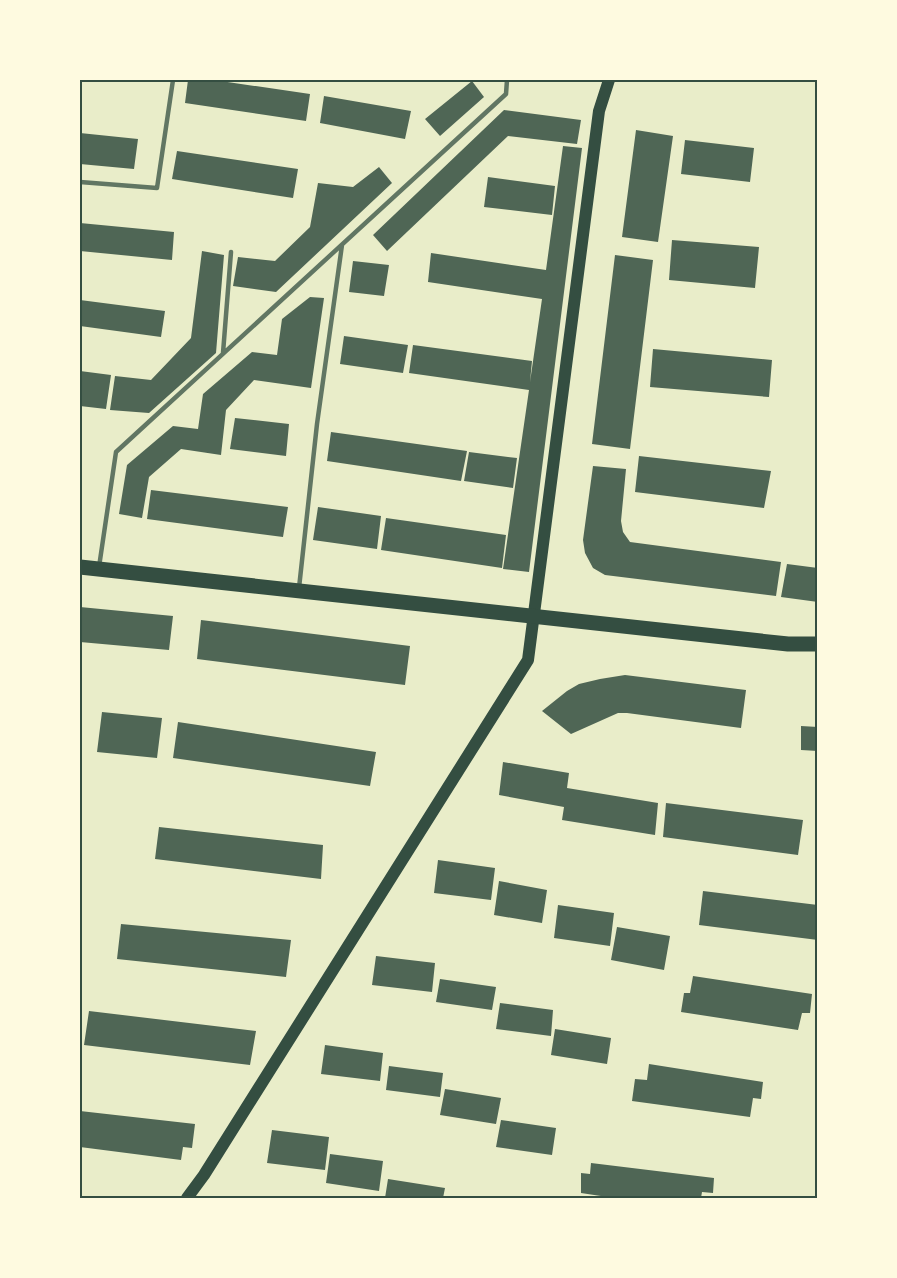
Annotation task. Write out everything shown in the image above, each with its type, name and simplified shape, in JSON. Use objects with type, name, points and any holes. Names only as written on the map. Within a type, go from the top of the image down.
[{"type":"main road","points":[[187,1198],[204,1175],[528,660],[599,111],[609,80]]},
{"type":"main road","points":[[80,567],[788,644],[818,644]]},
{"type":"lane","points":[[80,182],[157,188],[173,80]]},
{"type":"lane","points":[[99,568],[116,452],[506,94],[507,80]]},
{"type":"lane","points":[[299,590],[317,424],[343,244]]},
{"type":"lane","points":[[223,353],[231,252]]},
{"type":"building","points":[[188,80],[214,80],[310,94],[306,121],[185,103]]},
{"type":"building","points":[[472,81],[484,97],[440,136],[425,119]]},
{"type":"building","points":[[324,96],[411,111],[405,139],[320,123]]},
{"type":"building","points":[[504,110],[581,120],[577,144],[508,136],[387,251],[373,235]]},
{"type":"building","points":[[636,130],[673,136],[658,242],[622,237]]},
{"type":"building","points":[[80,133],[138,139],[134,169],[80,164]]},
{"type":"building","points":[[685,140],[754,148],[750,182],[681,174]]},
{"type":"building","points":[[563,146],[582,148],[529,572],[503,569],[529,390],[409,373],[413,345],[532,361],[530,382],[542,299],[428,282],[431,253],[546,270]]},
{"type":"building","points":[[177,151],[298,169],[293,198],[172,179]]},
{"type":"building","points":[[379,167],[392,183],[276,292],[233,286],[238,257],[275,261],[310,227],[318,183],[353,187]]},
{"type":"building","points":[[488,177],[555,186],[552,215],[484,207]]},
{"type":"building","points":[[80,223],[174,232],[172,260],[80,251]]},
{"type":"building","points":[[672,240],[759,247],[755,288],[669,280]]},
{"type":"building","points":[[202,251],[224,255],[216,353],[149,413],[110,410],[115,376],[151,380],[191,338]]},
{"type":"building","points":[[615,255],[653,260],[630,449],[592,444]]},
{"type":"building","points":[[353,261],[389,265],[384,296],[349,292]]},
{"type":"building","points":[[310,297],[324,298],[311,388],[254,380],[226,410],[221,455],[181,449],[149,477],[142,518],[119,514],[127,465],[173,426],[198,429],[203,394],[252,352],[277,355],[282,319]]},
{"type":"building","points":[[80,300],[165,311],[161,337],[80,326]]},
{"type":"building","points":[[344,336],[408,345],[403,373],[340,364]]},
{"type":"building","points":[[653,349],[772,360],[769,397],[650,387]]},
{"type":"building","points":[[80,371],[111,375],[106,409],[80,406]]},
{"type":"building","points":[[235,418],[289,424],[286,456],[230,449]]},
{"type":"building","points":[[331,432],[467,451],[461,481],[327,461]]},
{"type":"building","points":[[469,452],[517,458],[513,488],[464,481]]},
{"type":"building","points":[[639,456],[771,471],[764,508],[635,492]]},
{"type":"building","points":[[593,466],[626,469],[621,521],[623,532],[630,542],[781,562],[776,596],[605,575],[593,568],[585,553],[583,540]]},
{"type":"building","points":[[151,490],[288,507],[283,537],[147,519]]},
{"type":"building","points":[[318,507],[381,516],[377,549],[313,540]]},
{"type":"building","points":[[386,518],[506,535],[502,568],[381,550]]},
{"type":"building","points":[[787,564],[818,568],[818,602],[781,597]]},
{"type":"building","points":[[80,607],[173,616],[169,650],[80,642]]},
{"type":"building","points":[[201,620],[410,646],[405,685],[197,659]]},
{"type":"building","points":[[625,675],[746,690],[741,728],[618,713],[571,734],[542,711],[579,684]]},
{"type":"building","points":[[102,712],[162,718],[157,758],[97,752]]},
{"type":"building","points":[[178,722],[376,752],[370,786],[173,758]]},
{"type":"building","points":[[801,726],[818,727],[818,751],[801,750]]},
{"type":"building","points":[[503,762],[569,773],[567,788],[658,803],[655,835],[562,820],[564,807],[499,795]]},
{"type":"building","points":[[666,803],[803,820],[798,855],[663,837]]},
{"type":"building","points":[[159,827],[323,845],[321,879],[155,859]]},
{"type":"building","points":[[438,860],[495,868],[491,900],[434,893]]},
{"type":"building","points":[[499,881],[547,890],[542,923],[494,915]]},
{"type":"building","points":[[703,891],[818,905],[818,940],[699,925]]},
{"type":"building","points":[[558,905],[614,913],[610,946],[554,938]]},
{"type":"building","points":[[121,924],[291,940],[286,977],[117,959]]},
{"type":"building","points":[[617,927],[670,936],[664,970],[611,960]]},
{"type":"building","points":[[376,956],[435,963],[432,992],[372,985]]},
{"type":"building","points":[[693,976],[812,994],[810,1013],[802,1013],[798,1030],[681,1012],[684,993],[690,993]]},
{"type":"building","points":[[440,979],[496,987],[492,1010],[436,1002]]},
{"type":"building","points":[[500,1003],[553,1010],[551,1036],[496,1029]]},
{"type":"building","points":[[89,1011],[256,1031],[250,1065],[84,1045]]},
{"type":"building","points":[[555,1029],[611,1038],[607,1064],[551,1055]]},
{"type":"building","points":[[325,1045],[383,1053],[380,1081],[321,1074]]},
{"type":"building","points":[[649,1064],[763,1082],[761,1099],[753,1098],[750,1117],[632,1101],[635,1079],[647,1080]]},
{"type":"building","points":[[389,1066],[443,1073],[440,1097],[386,1090]]},
{"type":"building","points":[[445,1089],[501,1098],[496,1124],[440,1115]]},
{"type":"building","points":[[80,1111],[195,1124],[192,1148],[183,1147],[181,1160],[80,1147]]},
{"type":"building","points":[[501,1120],[556,1128],[552,1155],[496,1147]]},
{"type":"building","points":[[272,1130],[329,1137],[325,1170],[267,1163]]},
{"type":"building","points":[[330,1154],[383,1161],[379,1191],[326,1183]]},
{"type":"building","points":[[591,1163],[714,1178],[713,1193],[702,1192],[701,1198],[614,1198],[581,1193],[581,1173],[590,1174]]},
{"type":"building","points":[[388,1179],[445,1188],[443,1198],[385,1198]]}]
